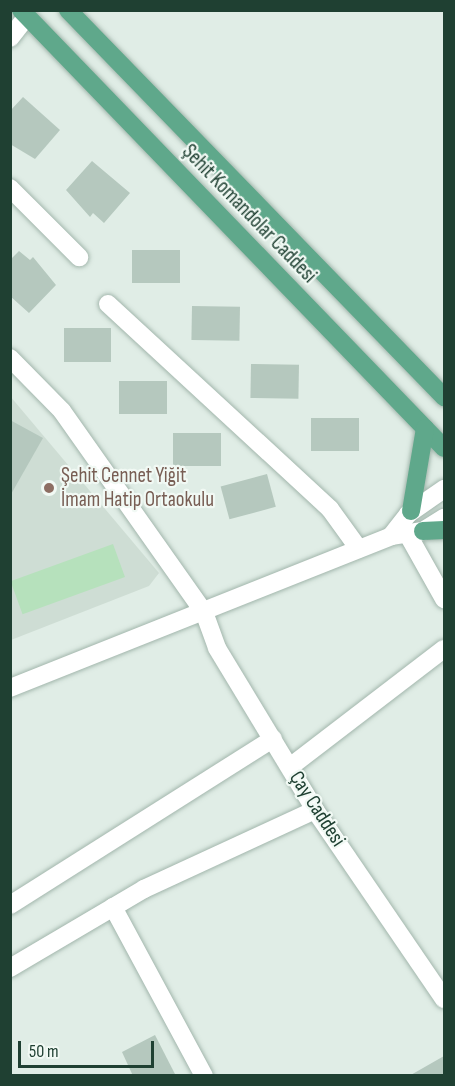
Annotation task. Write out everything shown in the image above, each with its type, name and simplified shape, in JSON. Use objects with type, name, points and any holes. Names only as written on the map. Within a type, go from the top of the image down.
[{"type":"main road","name":"Şehit Komandolar Caddesi","points":[[68,10],[440,390]]},
{"type":"main road","name":"Şehit Komandolar Caddesi","points":[[24,13],[444,448]]},
{"type":"main road","points":[[411,512],[425,428]]},
{"type":"main road","points":[[407,533],[444,530]]},
{"type":"street","points":[[10,38],[24,13]]},
{"type":"street","points":[[10,188],[78,257]]},
{"type":"street","points":[[108,304],[330,509],[359,549]]},
{"type":"street","name":"Çay Caddesi","points":[[10,358],[62,411],[204,612],[217,648],[315,810],[444,999]]},
{"type":"street","points":[[444,489],[411,512],[407,533],[444,599]]},
{"type":"street","points":[[10,687],[359,549],[444,518]]},
{"type":"street","points":[[290,767],[444,649]]},
{"type":"street","points":[[10,905],[273,739]]},
{"type":"street","points":[[10,968],[113,907],[315,810]]},
{"type":"street","points":[[113,907],[204,1076]]},
{"type":"shaded area","name":"Şehit Cennet Yiğit İmam Hatip Ortaokulu","points":[[10,396],[159,573],[149,586],[11,640]]},
{"type":"green space","points":[[113,544],[125,577],[23,614],[11,581]]},
{"type":"building","points":[[23,97],[60,130],[35,159],[10,144],[10,111]]},
{"type":"building","points":[[92,161],[130,193],[104,223],[93,213],[90,217],[66,190]]},
{"type":"building","points":[[132,250],[180,250],[180,283],[132,283]]},
{"type":"building","points":[[19,251],[30,260],[33,257],[56,285],[29,313],[10,296],[10,260]]},
{"type":"building","points":[[192,306],[240,307],[239,341],[191,340]]},
{"type":"building","points":[[64,328],[111,328],[111,362],[64,362]]},
{"type":"building","points":[[251,364],[299,365],[298,399],[250,398]]},
{"type":"building","points":[[119,381],[167,381],[167,414],[119,414]]},
{"type":"building","points":[[311,418],[359,418],[359,451],[311,451]]},
{"type":"building","points":[[10,420],[43,438],[10,496]]},
{"type":"building","points":[[173,433],[221,433],[221,466],[173,466]]},
{"type":"building","points":[[267,474],[276,507],[229,519],[221,486]]},
{"type":"building","points":[[155,1035],[176,1076],[133,1076],[122,1052]]},
{"type":"building","points":[[444,1056],[444,1076],[409,1076]]},
{"type":"place","name":"Şehit Cennet Yiğit İmam Hatip Ortaokulu","points":[[49,488]]}]
